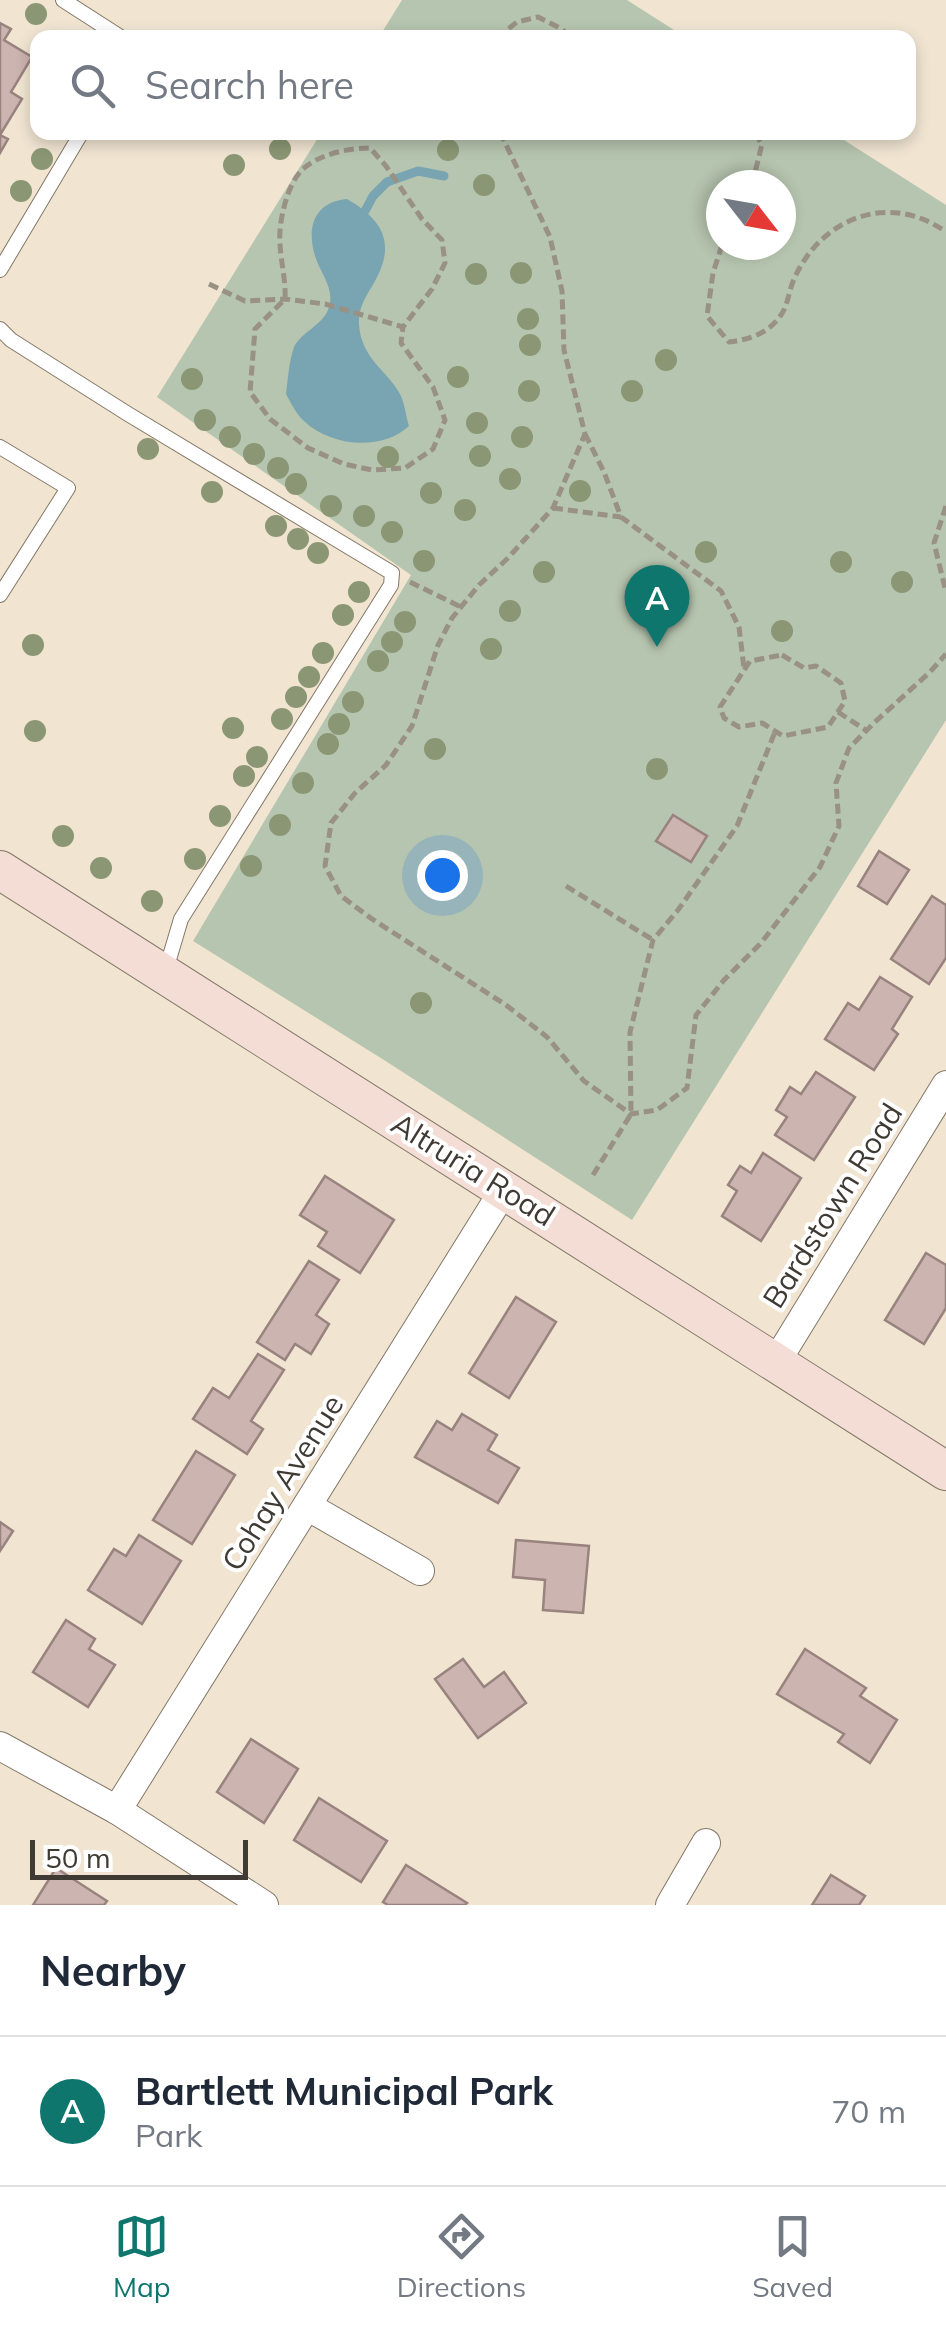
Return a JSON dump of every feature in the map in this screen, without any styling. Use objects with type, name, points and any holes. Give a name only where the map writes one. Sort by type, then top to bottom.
[{"type":"street","name":"Altruria Road","points":[[0,870],[946,1471]]},
{"type":"street","name":"Bardstown Road","points":[[776,1362],[946,1084]]},
{"type":"street","name":"Cohay Avenue","points":[[117,1810],[504,1190]]},
{"type":"street","points":[[307,1506],[420,1571]]},
{"type":"street","points":[[0,1746],[117,1810],[264,1905]]},
{"type":"street","points":[[670,1905],[706,1843]]},
{"type":"lane","points":[[63,0],[110,30]]},
{"type":"lane","points":[[0,270],[77,140]]},
{"type":"lane","points":[[0,329],[11,340],[128,414],[392,573],[391,585],[181,920],[164,974]]},
{"type":"lane","points":[[0,447],[68,488],[0,595]]},
{"type":"path","points":[[507,30],[517,22],[538,17],[563,30]]},
{"type":"path","points":[[504,140],[550,237],[562,292],[564,350],[574,395],[621,517]]},
{"type":"path","points":[[756,170],[762,144],[759,140]]},
{"type":"path","points":[[348,148],[370,148],[442,240],[445,263],[432,289],[403,327],[401,343],[433,387],[445,420],[433,449],[405,468],[372,470],[344,464],[308,448],[270,419],[250,392],[255,328],[285,300],[279,240],[288,196],[301,170],[348,148]]},
{"type":"path","points":[[717,260],[707,316],[729,342],[756,338],[782,314],[793,279],[811,250],[838,225],[867,215],[896,212],[930,220],[946,232]]},
{"type":"path","points":[[209,284],[245,300],[325,304],[403,327]]},
{"type":"path","points":[[586,434],[552,508],[452,618],[438,645],[412,726],[386,764],[354,793],[331,823],[325,866],[342,896],[506,1005],[547,1037],[584,1080],[631,1114],[656,1110],[687,1088],[696,1015],[724,980],[762,943],[820,866],[839,826],[836,782],[849,748],[946,654]]},
{"type":"path","points":[[946,506],[934,543],[946,592]]},
{"type":"path","points":[[552,508],[621,517],[721,591],[739,627],[744,671]]},
{"type":"path","points":[[392,573],[461,607]]},
{"type":"path","points":[[782,655],[804,668],[816,666],[841,683],[845,701],[838,712],[828,727],[782,736],[762,723],[738,727],[724,718],[720,707],[750,661],[782,655]]},
{"type":"path","points":[[838,712],[867,730]]},
{"type":"path","points":[[592,1174],[631,1114],[630,1032],[653,940],[737,826],[775,732]]},
{"type":"path","points":[[566,886],[653,940]]},
{"type":"green space","points":[[402,0],[627,0],[674,30],[383,30]]},
{"type":"green space","points":[[317,140],[844,140],[946,205],[946,720],[632,1220],[193,941],[411,575],[157,397]]},
{"type":"water","points":[[347,199],[370,215],[385,244],[385,255],[362,307],[359,324],[370,356],[401,396],[409,426],[384,440],[356,443],[315,429],[299,415],[286,394],[294,347],[323,319],[330,300],[329,287],[312,245],[313,226],[320,210]]},
{"type":"building","points":[[0,23],[11,29],[4,40],[30,56],[30,60],[11,92],[22,99],[0,135]]},
{"type":"building","points":[[0,135],[8,139],[0,153]]},
{"type":"building","points":[[673,815],[707,836],[691,862],[656,841]]},
{"type":"building","points":[[879,851],[909,870],[887,904],[858,886]]},
{"type":"building","points":[[932,896],[946,905],[946,958],[929,984],[891,959]]},
{"type":"building","points":[[880,977],[912,997],[892,1029],[898,1034],[874,1070],[825,1039],[848,1003],[859,1010]]},
{"type":"building","points":[[816,1072],[855,1097],[814,1160],[775,1135],[787,1117],[776,1110],[790,1087],[801,1094]]},
{"type":"building","points":[[763,1153],[801,1178],[761,1241],[722,1216],[737,1191],[728,1185],[740,1166],[751,1173]]},
{"type":"building","points":[[325,1176],[394,1220],[360,1273],[318,1246],[327,1232],[300,1215]]},
{"type":"building","points":[[926,1253],[946,1265],[946,1308],[924,1344],[885,1320]]},
{"type":"building","points":[[309,1261],[339,1280],[316,1315],[329,1324],[311,1354],[295,1344],[285,1360],[257,1342]]},
{"type":"building","points":[[516,1297],[556,1322],[509,1398],[469,1373]]},
{"type":"building","points":[[258,1354],[284,1370],[251,1421],[263,1429],[247,1454],[193,1419],[213,1388],[229,1398]]},
{"type":"building","points":[[462,1414],[497,1435],[488,1450],[519,1468],[498,1503],[415,1457],[437,1421],[452,1430]]},
{"type":"building","points":[[196,1451],[235,1475],[192,1544],[153,1520]]},
{"type":"building","points":[[0,1522],[13,1531],[0,1551]]},
{"type":"building","points":[[139,1535],[181,1561],[142,1624],[88,1590],[114,1549],[126,1556]]},
{"type":"building","points":[[516,1540],[589,1546],[583,1613],[543,1610],[545,1580],[513,1577]]},
{"type":"building","points":[[66,1620],[95,1639],[89,1649],[115,1665],[88,1707],[33,1672]]},
{"type":"building","points":[[805,1649],[866,1688],[860,1696],[897,1720],[870,1763],[838,1742],[844,1734],[777,1694]]},
{"type":"building","points":[[463,1659],[484,1687],[504,1672],[526,1703],[478,1738],[435,1679]]},
{"type":"building","points":[[251,1739],[298,1769],[264,1823],[217,1792]]},
{"type":"building","points":[[319,1798],[387,1841],[361,1882],[294,1840]]},
{"type":"building","points":[[406,1865],[467,1903],[383,1902]]},
{"type":"building","points":[[56,1868],[107,1901],[104,1905],[33,1905]]},
{"type":"building","points":[[831,1875],[865,1896],[859,1905],[812,1905]]},
{"type":"waterway","points":[[365,211],[387,182],[418,171],[444,176]]},
{"type":"place","name":"Bartlett Municipal Park","points":[[657,647]]}]
